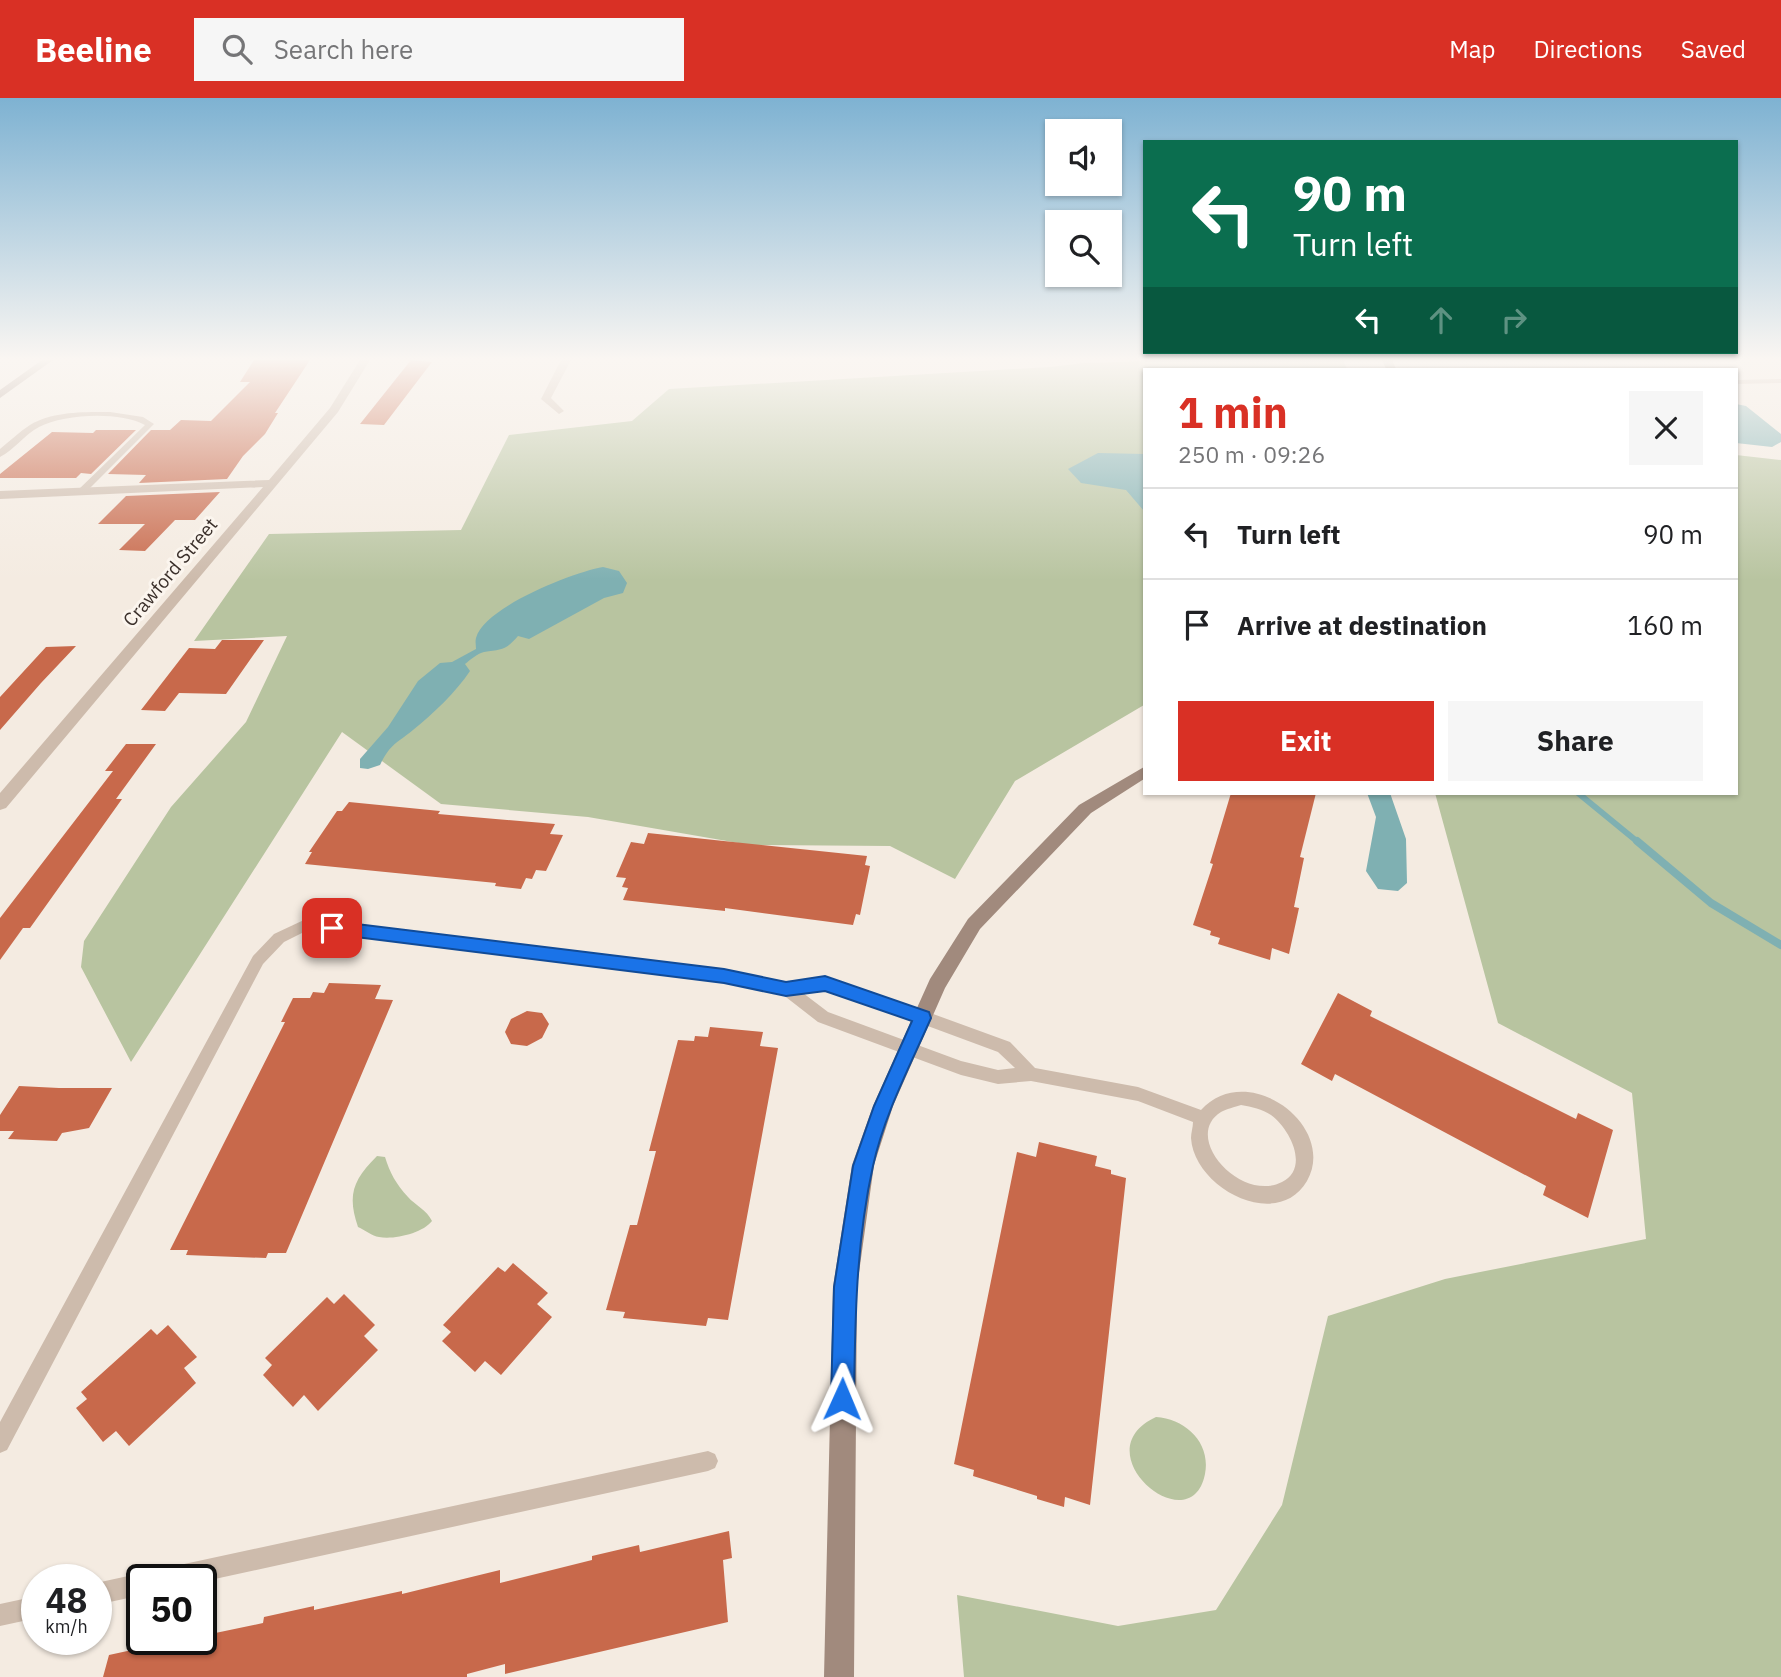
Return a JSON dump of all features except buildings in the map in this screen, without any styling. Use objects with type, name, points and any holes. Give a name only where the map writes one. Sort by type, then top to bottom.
[{"type":"main road","points":[[839,1677],[845,1287],[863,1166],[883,1106],[937,985],[974,924],[1085,808],[1143,773]]},
{"type":"street","name":"Crawford Street","points":[[0,804],[313,434]]},
{"type":"street","points":[[0,495],[270,483]]},
{"type":"lane","points":[[0,454],[25,434]]},
{"type":"lane","points":[[81,492],[140,434]]},
{"type":"lane","points":[[0,1444],[258,960],[271,943],[293,929],[306,925],[458,943],[724,976],[786,989],[825,984],[1004,1047],[1031,1074]]},
{"type":"lane","points":[[786,989],[823,1017],[961,1068],[998,1077],[1031,1074],[1138,1094],[1202,1118]]},
{"type":"lane","points":[[1241,1098],[1260,1101],[1280,1111],[1296,1128],[1304,1147],[1305,1166],[1296,1182],[1280,1192],[1259,1195],[1238,1189],[1218,1176],[1204,1158],[1199,1139],[1202,1118],[1210,1108],[1224,1100],[1241,1098]]},
{"type":"lane","points":[[217,1568],[708,1461]]},
{"type":"lane","points":[[0,1615],[21,1610]]},
{"type":"green space","points":[[1143,434],[1143,706],[1015,781],[955,879],[890,846],[750,845],[588,817],[441,804],[342,732],[131,1062],[81,967],[84,941],[171,807],[246,722],[287,636],[194,641],[269,534],[461,530],[509,435]]},
{"type":"green space","points":[[1738,455],[1781,460],[1781,1677],[964,1677],[957,1595],[1118,1626],[1216,1610],[1282,1505],[1328,1316],[1445,1279],[1646,1239],[1632,1093],[1498,1023],[1436,795],[1738,795]]},
{"type":"green space","points":[[377,1156],[385,1157],[400,1188],[430,1217],[432,1221],[428,1225],[408,1235],[385,1238],[358,1227],[353,1206],[354,1189],[362,1173]]},
{"type":"green space","points":[[1156,1417],[1177,1422],[1186,1428],[1200,1443],[1204,1452],[1205,1474],[1196,1493],[1181,1500],[1163,1496],[1147,1485],[1134,1469],[1130,1451],[1136,1432]]},
{"type":"water","points":[[1738,434],[1781,434],[1781,442],[1772,447],[1738,443]]},
{"type":"water","points":[[1098,453],[1143,454],[1143,510],[1126,490],[1081,483],[1068,469]]},
{"type":"water","points":[[603,567],[619,571],[627,583],[623,593],[604,598],[529,639],[518,636],[503,648],[474,657],[465,664],[470,671],[458,687],[391,748],[380,765],[368,769],[360,768],[360,759],[388,727],[418,681],[440,663],[452,662],[476,649],[476,638],[483,626],[495,615],[512,603],[552,583]]},
{"type":"water","points":[[1368,795],[1391,795],[1406,839],[1407,883],[1398,891],[1378,889],[1366,871],[1376,817]]},
{"type":"waterway","points":[[1580,795],[1639,843]]},
{"type":"waterway","points":[[1637,841],[1711,903],[1781,945]]},
{"type":"route","points":[[332,928],[724,976],[786,989],[825,984],[922,1018],[883,1106],[863,1166],[845,1287],[842,1399]]}]
